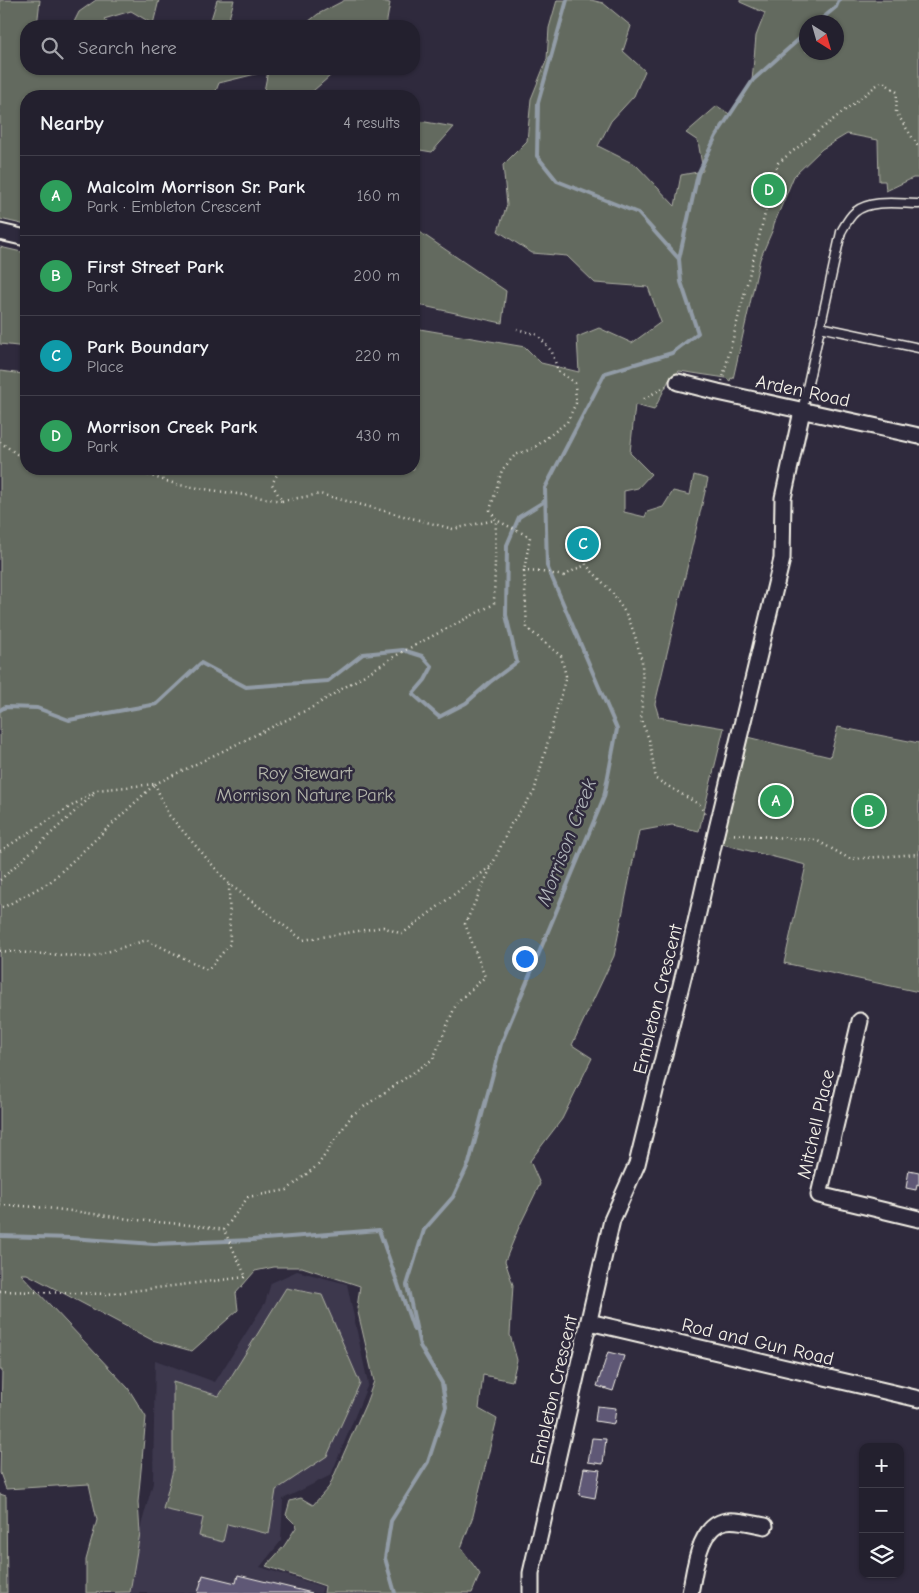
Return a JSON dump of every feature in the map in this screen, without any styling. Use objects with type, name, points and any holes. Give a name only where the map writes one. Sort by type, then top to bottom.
[{"type":"street","points":[[0,232],[20,237]]},
{"type":"street","name":"Arden Road","points":[[678,382],[919,436]]},
{"type":"street","name":"Embleton Crescent","points":[[531,1593],[532,1573],[612,1220],[637,1164],[782,559],[783,498],[802,411]]},
{"type":"street","name":"Mitchell Place","points":[[860,1021],[819,1195],[919,1219]]},
{"type":"street","name":"Rod and Gun Road","points":[[589,1322],[919,1399]]},
{"type":"street","points":[[690,1593],[702,1542],[710,1528],[726,1521],[765,1526]]},
{"type":"lane","points":[[802,411],[841,232],[848,220],[856,212],[870,206],[919,204]]},
{"type":"lane","points":[[820,327],[919,348]]},
{"type":"path","points":[[718,392],[778,163],[882,82],[897,92],[896,112],[919,148]]},
{"type":"path","points":[[0,907],[4,907],[50,882],[155,784],[311,708],[402,652],[494,604],[496,520],[490,510],[502,470],[515,455],[534,448],[567,422],[576,403],[575,383],[558,371],[552,352],[538,335],[516,329]]},
{"type":"path","points":[[644,399],[666,386],[678,382]]},
{"type":"path","points":[[0,442],[17,454],[20,454]]},
{"type":"path","points":[[147,475],[180,486],[282,501],[320,494],[453,529],[496,520],[530,537],[524,571],[527,628],[561,656],[566,676],[534,792],[511,824],[465,924],[485,977],[457,1002],[433,1060],[352,1114],[318,1165],[288,1190],[248,1197],[224,1230]]},
{"type":"path","points":[[277,475],[272,484],[282,501]]},
{"type":"path","points":[[583,544],[586,565],[611,591],[628,617],[635,636],[642,661],[644,691],[641,720],[650,739],[656,779],[700,806],[716,833],[816,840],[850,859],[919,854]]},
{"type":"path","points":[[524,571],[564,576],[586,565]]},
{"type":"path","points":[[0,851],[97,790],[155,784]]},
{"type":"path","points":[[155,784],[168,814],[229,884],[303,940],[383,927],[402,934],[492,866]]},
{"type":"path","points":[[1,878],[97,790]]},
{"type":"path","points":[[0,951],[90,957],[146,940],[208,970],[230,944],[229,884]]},
{"type":"path","points":[[0,1205],[24,1206],[224,1230]]},
{"type":"path","points":[[0,1291],[107,1294],[246,1277],[224,1230]]},
{"type":"shaded area","points":[[297,1271],[347,1284],[368,1384],[331,1475],[283,1499],[281,1541],[260,1567],[323,1587],[321,1593],[122,1593],[153,1483],[155,1360],[215,1382],[265,1303],[271,1283]]},
{"type":"green space","points":[[0,0],[40,0],[38,20],[20,20],[20,75],[252,75],[219,83],[216,90],[20,90],[20,224],[0,219]]},
{"type":"green space","points":[[96,0],[159,0],[154,20],[146,20],[131,11],[105,20],[75,20],[79,12]]},
{"type":"green space","points":[[217,0],[234,0],[229,20],[211,20]]},
{"type":"green space","points":[[345,0],[377,0],[390,3],[387,20],[310,20]]},
{"type":"green space","name":"Roy Stewart Morrison Nature Park","points":[[557,0],[591,0],[603,3],[631,26],[623,51],[645,71],[634,96],[611,121],[598,146],[636,165],[675,206],[681,175],[703,171],[698,141],[686,133],[717,106],[731,115],[752,81],[756,36],[765,13],[740,2],[740,0],[919,0],[919,178],[913,178],[886,191],[885,181],[879,181],[878,140],[847,134],[822,149],[794,176],[760,259],[733,379],[731,378],[730,381],[726,378],[679,371],[669,380],[654,410],[635,405],[630,453],[651,474],[638,488],[624,491],[624,512],[645,517],[647,512],[663,507],[673,491],[690,495],[694,475],[708,479],[655,704],[659,717],[724,728],[699,831],[672,825],[639,831],[614,956],[572,1045],[592,1058],[562,1119],[530,1161],[540,1184],[505,1261],[513,1285],[510,1335],[517,1360],[512,1381],[483,1375],[479,1409],[497,1419],[473,1516],[461,1548],[480,1574],[472,1593],[324,1593],[325,1586],[266,1566],[284,1546],[297,1526],[286,1515],[290,1501],[301,1498],[313,1505],[329,1487],[374,1381],[357,1308],[360,1286],[302,1267],[274,1267],[255,1271],[236,1293],[238,1310],[192,1351],[152,1340],[27,1274],[21,1274],[128,1388],[146,1417],[138,1502],[140,1533],[130,1592],[86,1593],[86,1560],[97,1520],[89,1484],[6,1489],[0,1473],[2,1370],[0,1370],[0,371],[20,374],[20,475],[420,475],[420,329],[525,347],[541,363],[579,372],[577,337],[599,328],[632,343],[661,322],[648,287],[595,283],[567,256],[532,253],[498,231],[507,205],[503,165],[527,141],[531,99],[547,59],[549,28]]},
{"type":"green space","points":[[267,75],[331,75],[314,90],[264,90]]},
{"type":"green space","points":[[420,121],[454,127],[432,152],[420,150]]},
{"type":"green space","points":[[420,232],[506,291],[502,323],[420,305]]},
{"type":"green space","points":[[0,247],[20,252],[20,346],[0,344]]},
{"type":"green space","points":[[838,727],[919,743],[919,992],[784,963],[806,865],[722,844],[747,737],[830,757]]},
{"type":"green space","points":[[286,1288],[322,1295],[360,1383],[327,1456],[276,1490],[269,1534],[227,1524],[223,1542],[199,1536],[203,1518],[163,1509],[173,1470],[173,1382],[219,1396]]},
{"type":"green space","points":[[0,1494],[6,1496],[7,1593],[0,1593]]},
{"type":"building","points":[[909,1170],[919,1172],[919,1185],[917,1184],[916,1190],[906,1188]]},
{"type":"building","points":[[608,1352],[624,1356],[613,1391],[597,1386]]},
{"type":"building","points":[[597,1406],[616,1408],[614,1424],[595,1421]]},
{"type":"building","points":[[592,1438],[606,1439],[603,1464],[588,1462]]},
{"type":"building","points":[[584,1468],[600,1470],[595,1498],[579,1495]]},
{"type":"building","points":[[203,1575],[236,1583],[238,1575],[312,1593],[198,1593]]},
{"type":"waterway","points":[[567,0],[538,103],[537,156],[557,181],[638,213],[679,259]]},
{"type":"waterway","name":"Morrison Creek","points":[[826,15],[836,7],[839,0]]},
{"type":"waterway","name":"Morrison Creek","points":[[395,1593],[385,1558],[391,1521],[428,1462],[446,1407],[442,1383],[420,1346],[407,1285],[424,1230],[453,1197],[469,1163],[501,1044],[604,797],[617,729],[547,566],[545,488],[605,373],[672,353],[698,333],[681,282],[679,259],[698,174],[716,136],[753,80],[799,39]]},
{"type":"waterway","points":[[0,710],[5,707],[37,708],[69,720],[157,704],[201,663],[246,687],[328,681],[363,654],[403,650],[422,656],[432,667],[425,680],[413,694],[439,717],[466,703],[517,662],[506,615],[507,545],[519,517],[545,501]]},
{"type":"waterway","points":[[0,1236],[71,1238],[154,1244],[252,1240],[379,1230],[414,1330]]},
{"type":"place","name":"Morrison Creek Park","points":[[769,190]]},
{"type":"place","name":"Park Boundary","points":[[583,544]]},
{"type":"place","name":"Malcolm Morrison Sr. Park","points":[[776,801]]},
{"type":"place","name":"First Street Park","points":[[869,811]]}]
